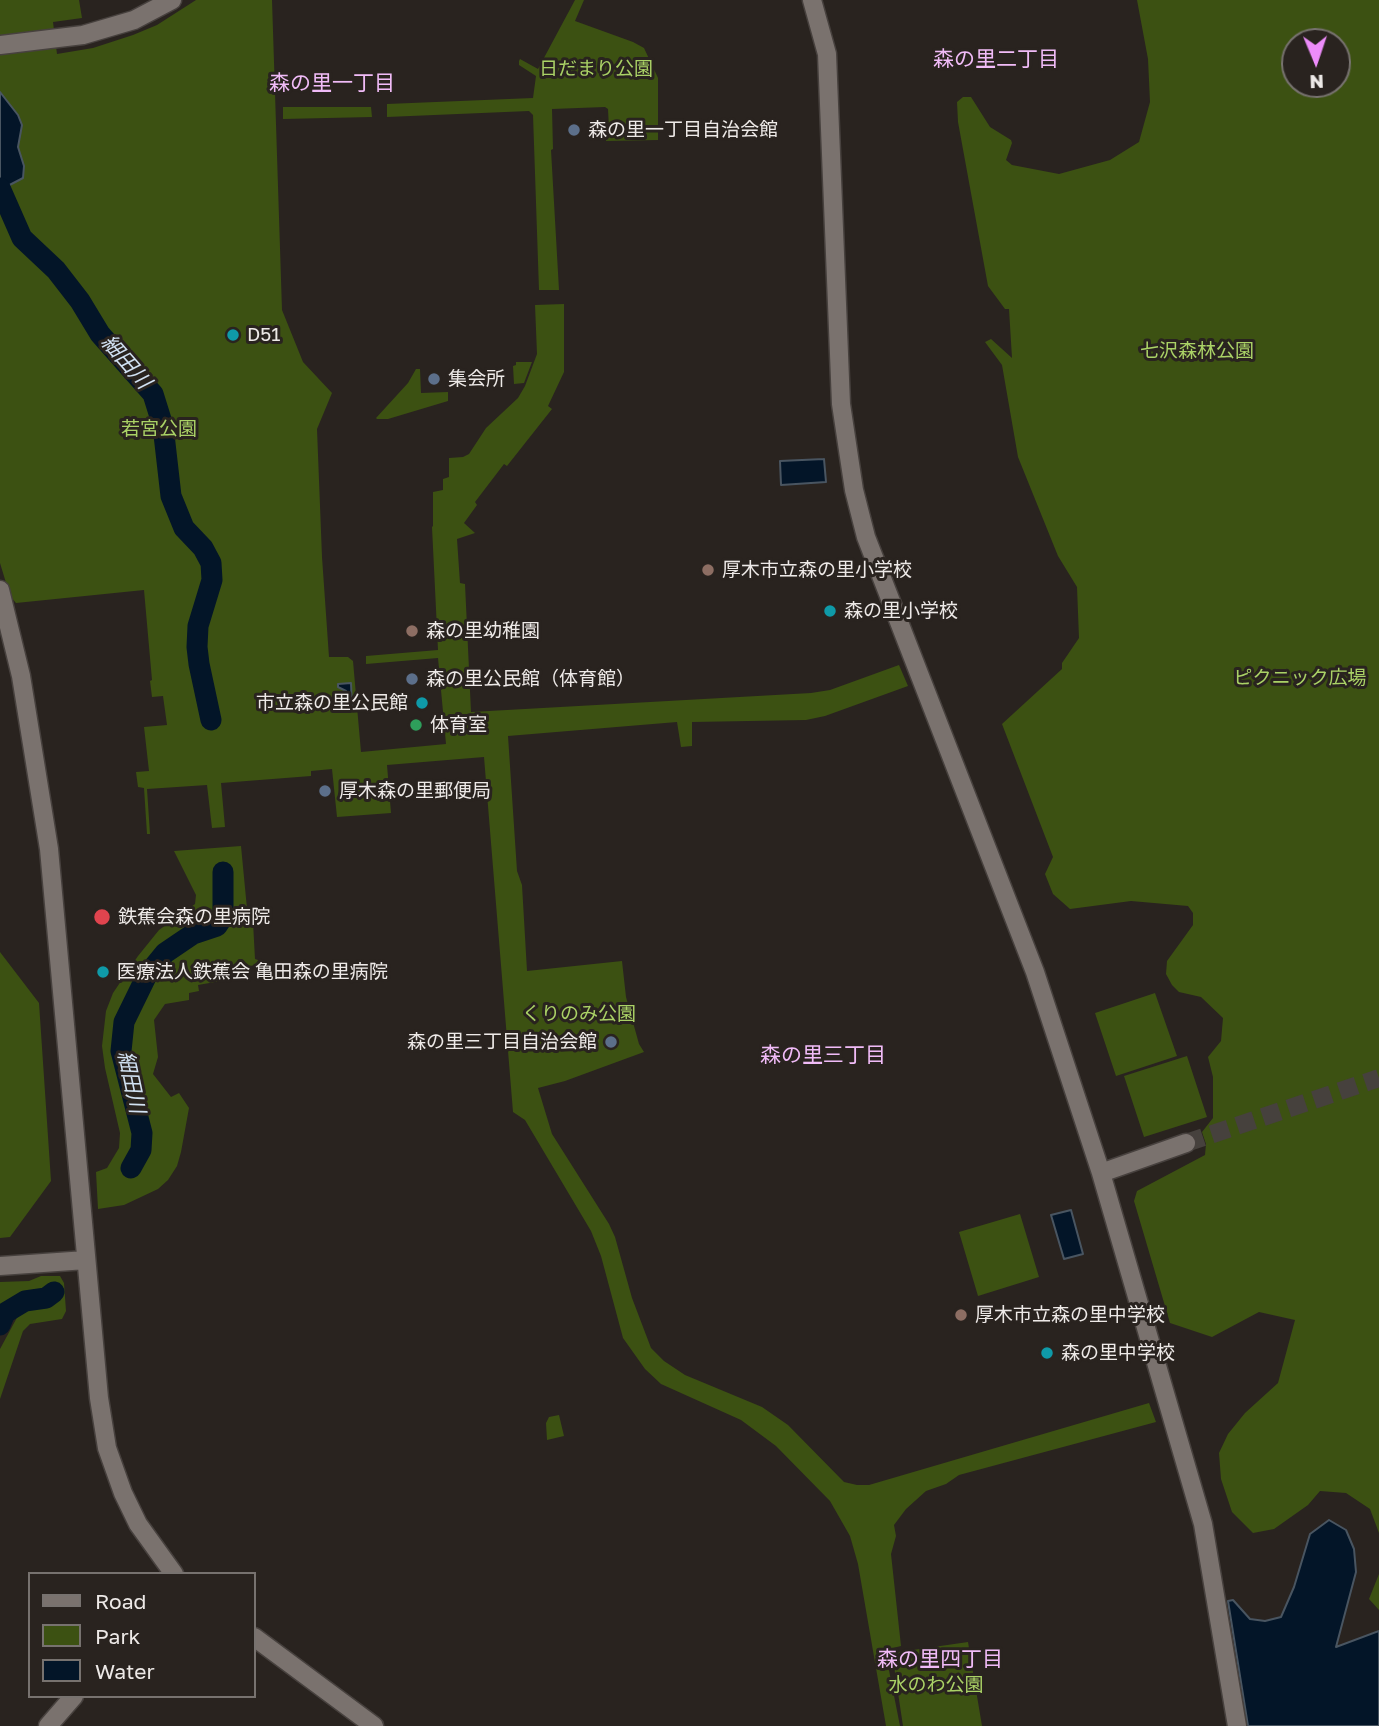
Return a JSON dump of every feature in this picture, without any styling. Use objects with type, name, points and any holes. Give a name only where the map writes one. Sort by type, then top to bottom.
[{"type":"street","points":[[0,45],[83,35],[134,20],[172,0]]},
{"type":"street","points":[[812,0],[827,54],[841,404],[854,490],[866,537],[1035,972],[1101,1173],[1203,1524],[1237,1726]]},
{"type":"street","points":[[0,590],[21,676],[49,849],[99,1398],[107,1448],[123,1493],[138,1524],[173,1572]]},
{"type":"street","points":[[1101,1173],[1186,1143]]},
{"type":"street","points":[[0,1266],[86,1260]]},
{"type":"street","points":[[256,1638],[374,1726]]},
{"type":"street","points":[[48,1726],[72,1698]]},
{"type":"green space","name":"若宮公園","points":[[0,0],[79,0],[82,18],[53,22],[57,54],[93,48],[133,35],[157,25],[196,0],[272,0],[282,310],[303,362],[332,393],[317,429],[329,657],[348,657],[353,661],[361,752],[446,744],[438,658],[366,664],[366,656],[438,650],[432,527],[433,492],[443,490],[443,479],[449,477],[449,458],[469,454],[486,428],[518,398],[525,386],[537,354],[535,305],[564,304],[564,372],[548,406],[552,409],[475,502],[477,505],[464,523],[475,533],[457,539],[460,583],[465,584],[471,712],[811,693],[830,690],[899,665],[908,686],[825,716],[806,720],[692,722],[692,746],[681,747],[677,722],[508,736],[527,971],[622,961],[626,997],[639,1044],[644,1052],[538,1088],[552,1134],[615,1237],[632,1298],[651,1348],[685,1375],[762,1407],[788,1425],[844,1482],[857,1485],[869,1485],[1149,1403],[1156,1422],[959,1475],[946,1484],[926,1491],[906,1509],[894,1525],[896,1536],[891,1554],[901,1646],[885,1650],[900,1726],[886,1726],[858,1564],[850,1536],[830,1501],[776,1446],[741,1420],[661,1384],[645,1369],[623,1338],[601,1256],[591,1231],[525,1120],[513,1112],[484,757],[387,765],[391,813],[337,817],[332,769],[311,771],[311,776],[221,783],[225,827],[212,828],[207,785],[147,789],[150,834],[147,834],[144,788],[138,787],[136,772],[149,771],[144,727],[167,725],[163,696],[152,697],[144,590],[16,603],[10,596],[0,563]]},
{"type":"green space","name":"日だまり公園","points":[[575,0],[584,0],[575,21],[644,48],[658,78],[658,140],[606,141],[605,130],[609,129],[608,109],[605,107],[552,109],[551,150],[559,290],[539,290],[533,115],[529,111],[387,117],[387,104],[533,98],[536,76],[519,65],[519,61],[520,59],[538,69]]},
{"type":"green space","name":"七沢森林公園","points":[[1137,0],[1379,0],[1379,1533],[1370,1509],[1346,1493],[1320,1491],[1308,1505],[1274,1529],[1253,1533],[1232,1512],[1221,1479],[1219,1453],[1228,1434],[1245,1413],[1278,1383],[1295,1320],[1259,1312],[1212,1337],[1170,1323],[1134,1201],[1137,1191],[1205,1155],[1206,1144],[1202,1132],[1213,1118],[1213,1077],[1208,1057],[1221,1041],[1223,1018],[1201,997],[1179,992],[1166,974],[1167,961],[1193,925],[1193,913],[1188,906],[1131,901],[1070,909],[1053,894],[1045,874],[1053,857],[1002,724],[1062,669],[1062,663],[1079,638],[1077,587],[1058,556],[1018,457],[1002,365],[985,342],[991,339],[1012,358],[1009,309],[1005,309],[988,286],[958,122],[957,102],[963,97],[971,97],[990,127],[1011,140],[1006,160],[1012,165],[1059,174],[1110,160],[1139,142],[1150,102],[1148,59]]},
{"type":"green space","points":[[283,107],[371,107],[372,117],[283,119]]},
{"type":"green space","points":[[516,362],[532,362],[524,383],[514,384],[513,366]]},
{"type":"green space","points":[[416,369],[420,369],[421,393],[448,392],[448,401],[388,419],[377,419],[408,383]]},
{"type":"green space","points":[[241,846],[248,919],[253,922],[255,959],[267,963],[233,969],[221,981],[198,985],[199,991],[189,993],[189,1000],[165,1004],[154,1020],[158,1057],[153,1074],[171,1097],[179,1093],[189,1108],[177,1166],[158,1189],[124,1205],[98,1209],[96,1172],[107,1168],[119,1148],[120,1133],[102,1046],[106,1011],[113,993],[159,930],[195,904],[196,895],[174,851]]},
{"type":"green space","points":[[0,952],[39,1003],[51,1181],[10,1237],[0,1238]]},
{"type":"green space","points":[[1155,993],[1177,1056],[1116,1076],[1095,1013]]},
{"type":"green space","points":[[1187,1056],[1207,1117],[1144,1137],[1124,1076]]},
{"type":"green space","points":[[1020,1214],[1039,1277],[978,1296],[959,1232]]},
{"type":"green space","points":[[41,1276],[60,1276],[64,1283],[66,1311],[62,1319],[30,1324],[23,1331],[0,1399],[0,1349],[20,1312],[45,1295],[34,1289],[0,1309],[0,1282],[29,1281]]},
{"type":"green space","points":[[559,1415],[564,1436],[547,1440],[546,1423],[549,1417]]},
{"type":"green space","points":[[1379,1574],[1379,1610],[1369,1599]]},
{"type":"green space","name":"水のわ公園","points":[[968,1642],[982,1726],[903,1726],[892,1653]]},
{"type":"water","points":[[0,92],[18,115],[22,125],[18,147],[24,166],[23,178],[0,190]]},
{"type":"water","points":[[824,459],[826,482],[781,485],[780,461]]},
{"type":"water","points":[[351,683],[352,708],[340,709],[346,701],[342,694],[346,694],[346,691],[338,687],[338,684]]},
{"type":"water","points":[[1071,1210],[1083,1254],[1064,1259],[1051,1215]]},
{"type":"water","points":[[1329,1520],[1346,1530],[1354,1549],[1356,1572],[1336,1647],[1379,1631],[1379,1726],[1248,1726],[1228,1601],[1233,1600],[1250,1619],[1265,1621],[1281,1617],[1294,1587],[1310,1534]]},
{"type":"waterway","name":"細田川","points":[[0,188],[22,238],[56,270],[80,301],[100,334],[153,394],[163,426],[171,496],[184,528],[203,548],[211,563],[212,580],[198,626],[197,647],[211,720]]},
{"type":"waterway","name":"細田川","points":[[131,1168],[141,1150],[142,1133],[121,1051],[124,1022],[147,975],[165,953],[193,934],[217,926],[223,917],[223,872]]},
{"type":"waterway","name":"細田川","points":[[0,1325],[5,1313],[25,1301],[46,1298],[54,1292]]},
{"type":"tunnel","points":[[1186,1143],[1379,1078]]},
{"type":"place","name":"森の里一丁目自治会館","points":[[574,130]]},
{"type":"place","name":"D51","points":[[233,335]]},
{"type":"place","name":"集会所","points":[[434,379]]},
{"type":"place","name":"厚木市立森の里小学校","points":[[708,570]]},
{"type":"place","name":"森の里小学校","points":[[830,611]]},
{"type":"place","name":"森の里幼稚園","points":[[412,631]]},
{"type":"place","name":"森の里公民館（体育館）","points":[[412,679]]},
{"type":"place","name":"市立森の里公民館","points":[[422,703]]},
{"type":"place","name":"体育室","points":[[416,725]]},
{"type":"place","name":"厚木森の里郵便局","points":[[325,791]]},
{"type":"place","name":"鉄蕉会森の里病院","points":[[102,917]]},
{"type":"place","name":"医療法人鉄蕉会 亀田森の里病院","points":[[103,972]]},
{"type":"place","name":"森の里三丁目自治会館","points":[[611,1042]]},
{"type":"place","name":"厚木市立森の里中学校","points":[[961,1315]]},
{"type":"place","name":"森の里中学校","points":[[1047,1353]]},
{"type":"district","name":"森の里二丁目","points":[[996,59]]},
{"type":"district","name":"森の里一丁目","points":[[332,83]]},
{"type":"district","name":"森の里三丁目","points":[[823,1055]]},
{"type":"district","name":"森の里四丁目","points":[[940,1659]]},
{"type":"park label","name":"ピクニック広場","points":[[1300,678]]},
{"type":"park label","name":"くりのみ公園","points":[[579,1014]]}]
